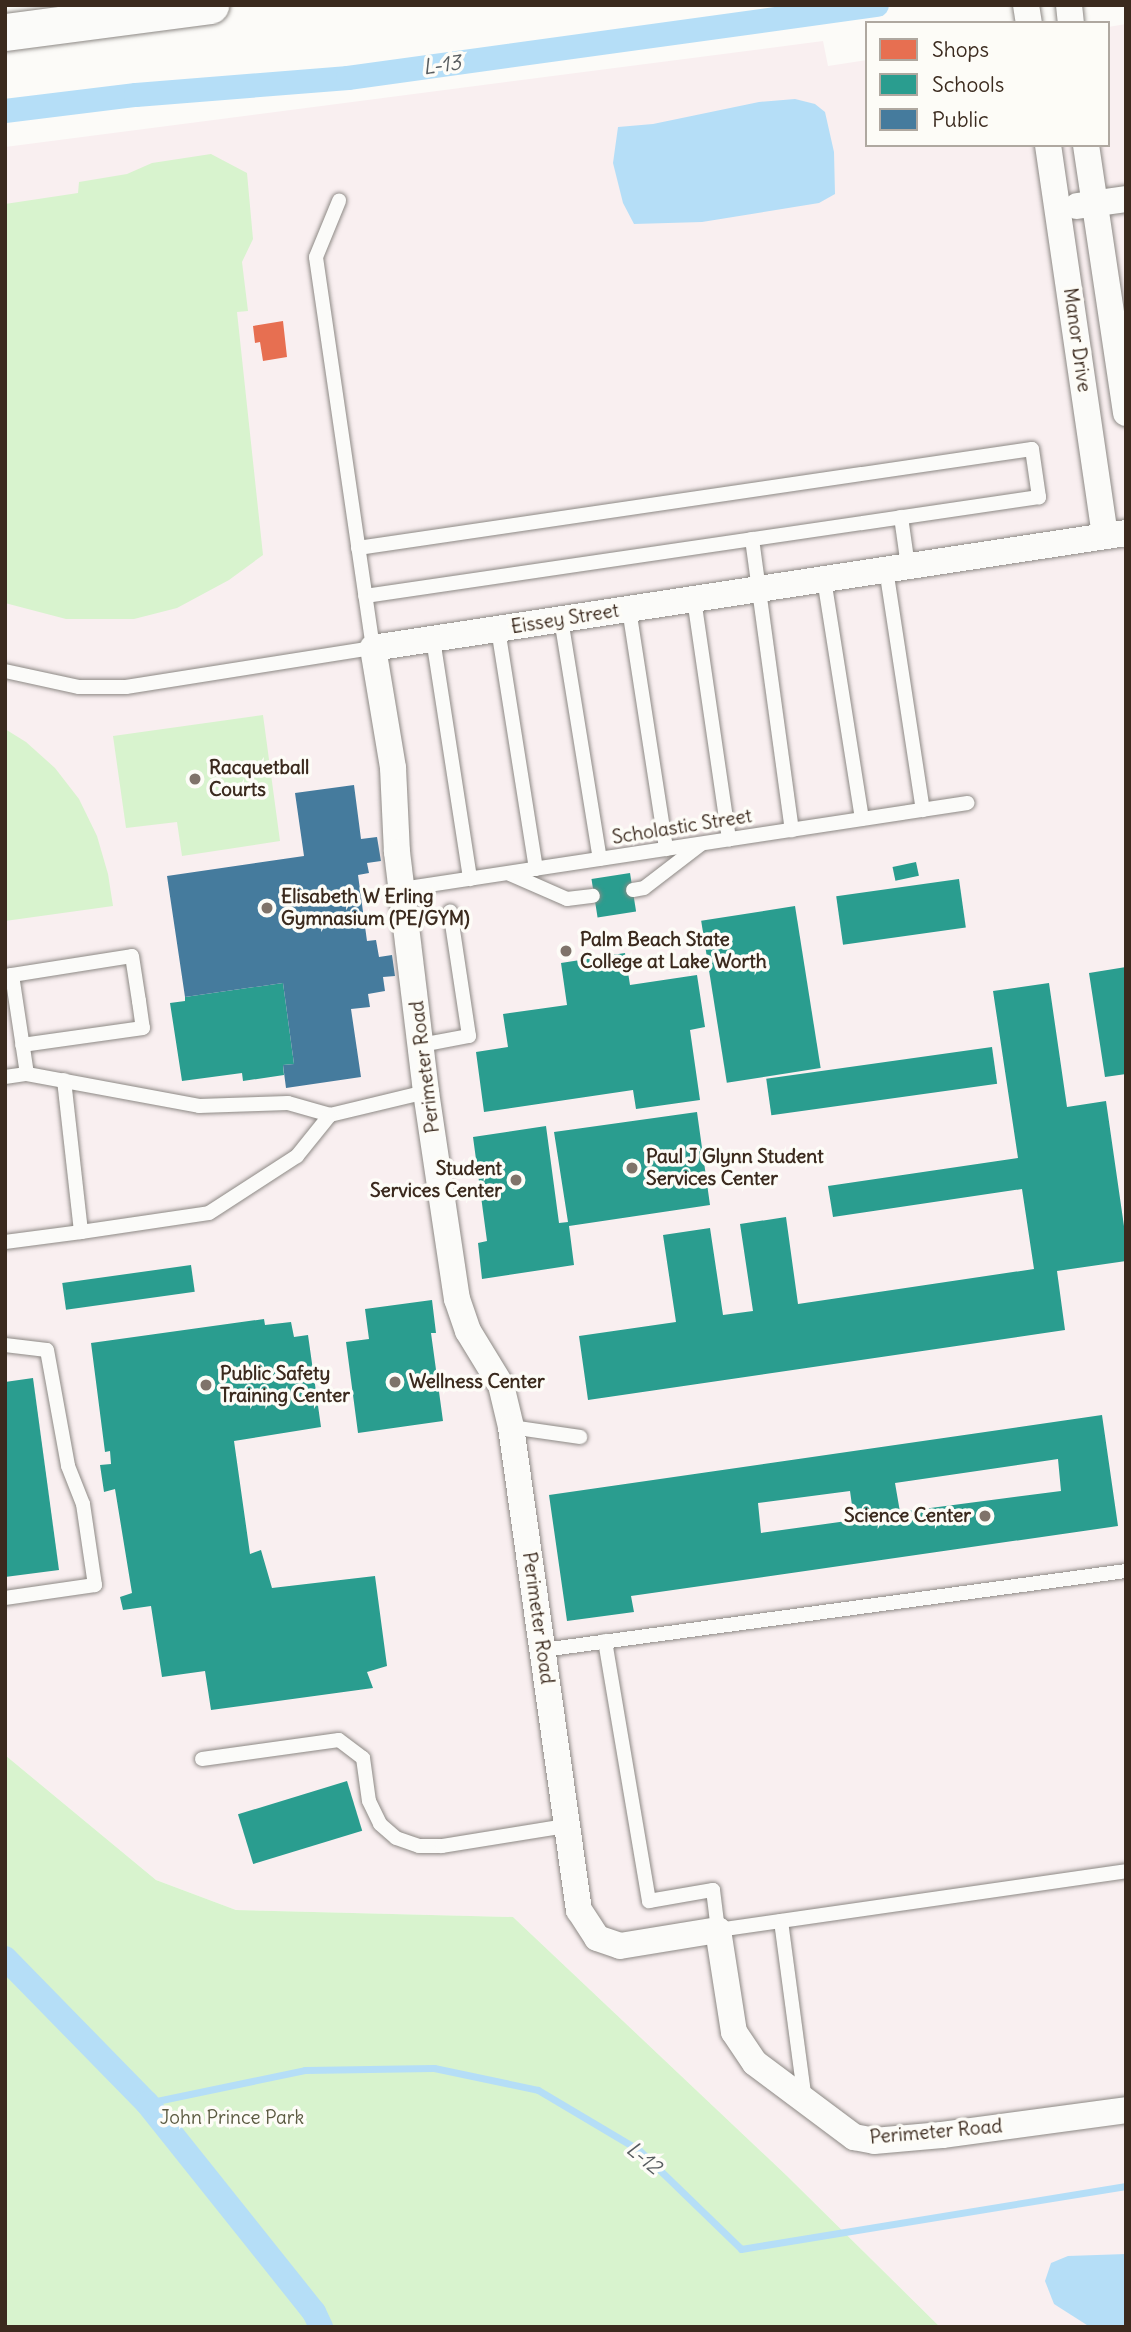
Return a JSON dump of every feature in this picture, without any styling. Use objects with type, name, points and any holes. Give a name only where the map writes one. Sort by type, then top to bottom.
[{"type":"street","points":[[5,32],[210,5]]},
{"type":"street","name":"Manor Drive","points":[[1048,147],[1115,534]]},
{"type":"street","name":"Manor Drive","points":[[1086,147],[1126,413]]},
{"type":"street","points":[[1058,209],[1126,199]]},
{"type":"street","name":"Eissey Street","points":[[373,648],[1115,534]]},
{"type":"street","name":"Perimeter Road","points":[[373,648],[393,768],[397,852],[426,1092],[457,1299],[468,1331],[501,1385],[511,1427],[579,1910],[597,1938],[620,1946],[718,1930],[734,2032],[755,2063],[854,2137],[874,2141],[942,2135],[1126,2110]]},
{"type":"lane","points":[[339,201],[316,257],[373,648]]},
{"type":"lane","points":[[358,548],[1032,449],[1039,497],[365,596]]},
{"type":"lane","points":[[901,517],[897,568],[923,810]]},
{"type":"lane","points":[[752,540],[792,830]]},
{"type":"lane","points":[[824,579],[862,819]]},
{"type":"lane","points":[[694,599],[729,839]]},
{"type":"lane","points":[[629,609],[666,849]]},
{"type":"lane","points":[[561,619],[600,859]]},
{"type":"lane","points":[[498,629],[536,869]]},
{"type":"lane","points":[[433,639],[471,879]]},
{"type":"lane","name":"Eissey Street","points":[[5,671],[79,687],[126,687],[373,648]]},
{"type":"lane","name":"Scholastic Street","points":[[402,889],[967,803]]},
{"type":"lane","points":[[633,890],[644,888],[702,844]]},
{"type":"lane","points":[[509,873],[567,899],[593,896]]},
{"type":"lane","points":[[421,1045],[469,1036],[450,911]]},
{"type":"lane","points":[[22,1045],[143,1028],[132,956],[9,976],[27,1074]]},
{"type":"lane","points":[[5,1077],[27,1074],[199,1106],[288,1103],[330,1115],[426,1092]]},
{"type":"lane","points":[[64,1080],[81,1231]]},
{"type":"lane","points":[[5,1241],[209,1213],[298,1156],[330,1115]]},
{"type":"lane","points":[[5,1345],[47,1350],[68,1466],[83,1504],[95,1585],[5,1598]]},
{"type":"lane","points":[[511,1427],[580,1437]]},
{"type":"lane","points":[[543,1650],[1126,1571]]},
{"type":"lane","points":[[605,1642],[649,1901],[713,1890],[718,1930],[1126,1871]]},
{"type":"lane","points":[[202,1759],[339,1740],[363,1758],[369,1801],[380,1824],[396,1838],[419,1846],[442,1846],[566,1826]]},
{"type":"lane","points":[[781,1921],[805,2101]]},
{"type":"shaded area","name":"Palm Beach State College at Lake Worth","points":[[1126,24],[1126,2327],[940,2327],[786,2175],[513,1917],[236,1910],[156,1880],[5,1755],[5,147],[823,41],[828,66],[865,60],[865,147],[1110,147],[1110,27]]},
{"type":"green space","points":[[211,154],[247,173],[253,239],[242,262],[248,311],[237,312],[263,555],[229,580],[177,608],[134,619],[66,619],[5,603],[5,204],[78,193],[79,182],[127,174],[152,163]]},
{"type":"green space","name":"Racquetball Courts","points":[[263,715],[280,841],[182,856],[177,822],[126,828],[113,736]]},
{"type":"green space","points":[[5,729],[26,742],[55,768],[79,799],[97,836],[108,874],[113,906],[5,921]]},
{"type":"green space","name":"John Prince Park","points":[[5,1755],[156,1880],[236,1910],[513,1917],[786,2175],[940,2327],[5,2327]]},
{"type":"water","points":[[795,99],[815,104],[825,112],[834,152],[835,194],[819,203],[702,222],[634,224],[623,203],[613,163],[618,127],[653,124],[759,102]]},
{"type":"water","points":[[1126,2254],[1126,2327],[1090,2327],[1054,2304],[1045,2281],[1051,2263],[1068,2256]]},
{"type":"building: Shops","points":[[283,321],[287,357],[263,361],[260,342],[255,343],[253,326]]},
{"type":"building: Schools","points":[[916,862],[919,876],[895,881],[893,867]]},
{"type":"building: Schools","points":[[630,873],[636,912],[598,918],[591,879]]},
{"type":"building: Schools","points":[[959,879],[966,928],[843,945],[836,896]]},
{"type":"building: Schools","points":[[795,906],[821,1068],[727,1083],[701,921]]},
{"type":"building: Schools","points":[[625,953],[630,985],[697,975],[705,1027],[690,1030],[700,1100],[636,1109],[633,1090],[484,1112],[476,1052],[508,1047],[503,1014],[567,1005],[561,963]]},
{"type":"building: Schools","points":[[1126,967],[1126,1074],[1105,1077],[1089,973]]},
{"type":"building: Schools","points":[[283,983],[294,1064],[283,1065],[284,1075],[243,1081],[242,1073],[182,1081],[170,1003],[185,1001],[185,997]]},
{"type":"building: Schools","points":[[1049,983],[1067,1107],[1106,1101],[1126,1240],[1126,1261],[1057,1271],[1065,1330],[588,1400],[579,1336],[676,1322],[663,1235],[710,1228],[723,1315],[753,1311],[740,1224],[786,1217],[798,1304],[1034,1269],[1022,1189],[833,1217],[828,1186],[1018,1158],[993,991]]},
{"type":"building: Schools","points":[[992,1047],[997,1084],[771,1115],[766,1079]]},
{"type":"building: Schools","points":[[697,1112],[710,1205],[569,1226],[574,1265],[482,1279],[478,1243],[487,1241],[473,1137],[546,1126],[559,1223],[568,1222],[554,1132]]},
{"type":"building: Schools","points":[[191,1265],[195,1292],[66,1310],[62,1283]]},
{"type":"building: Schools","name":"Wellness Center","points":[[432,1300],[436,1333],[431,1333],[443,1421],[358,1433],[346,1342],[369,1339],[365,1309]]},
{"type":"building: Schools","points":[[264,1319],[265,1325],[291,1322],[294,1337],[308,1335],[321,1427],[234,1441],[250,1554],[261,1550],[272,1588],[375,1576],[387,1666],[367,1672],[373,1688],[211,1710],[205,1671],[162,1677],[151,1606],[123,1610],[120,1597],[132,1593],[115,1489],[104,1492],[100,1465],[111,1464],[110,1451],[105,1452],[91,1343]]},
{"type":"building: Schools","points":[[33,1378],[59,1570],[5,1577],[5,1382]]},
{"type":"building: Schools","name":"Science Center","points":[[1102,1415],[1118,1526],[631,1596],[634,1612],[567,1621],[549,1495]],"holes":[[[1058,1459],[1061,1491],[900,1512],[895,1483]],[[850,1491],[854,1520],[761,1533],[758,1503]]]},
{"type":"building: Schools","points":[[347,1781],[362,1831],[253,1864],[238,1814]]},
{"type":"building: Public","name":"Elisabeth W Erling Gymnasium (PE/GYM)","points":[[354,785],[361,839],[377,837],[381,861],[367,863],[369,873],[358,875],[367,941],[376,940],[379,957],[392,955],[395,976],[383,977],[385,991],[368,994],[370,1007],[351,1009],[361,1077],[286,1088],[283,1065],[294,1064],[283,983],[185,997],[167,876],[304,856],[295,793]]},
{"type":"waterway","name":"L-13","points":[[5,111],[136,95],[348,78],[877,5]]},
{"type":"waterway","points":[[5,1958],[147,2103],[314,2312],[321,2327]]},
{"type":"waterway","name":"L-12","points":[[147,2103],[305,2070],[434,2068],[538,2090],[639,2150],[741,2249],[1126,2186]]},
{"type":"place","name":"Racquetball Courts","points":[[195,779]]},
{"type":"place","name":"Elisabeth W Erling Gymnasium (PE/GYM)","points":[[267,908]]},
{"type":"place","name":"Palm Beach State College at Lake Worth","points":[[566,951]]},
{"type":"place","name":"Paul J Glynn Student Services Center","points":[[632,1168]]},
{"type":"place","name":"Student Services Center","points":[[516,1180]]},
{"type":"place","name":"Wellness Center","points":[[395,1382]]},
{"type":"place","name":"Public Safety Training Center","points":[[206,1385]]},
{"type":"place","name":"Science Center","points":[[985,1516]]}]
